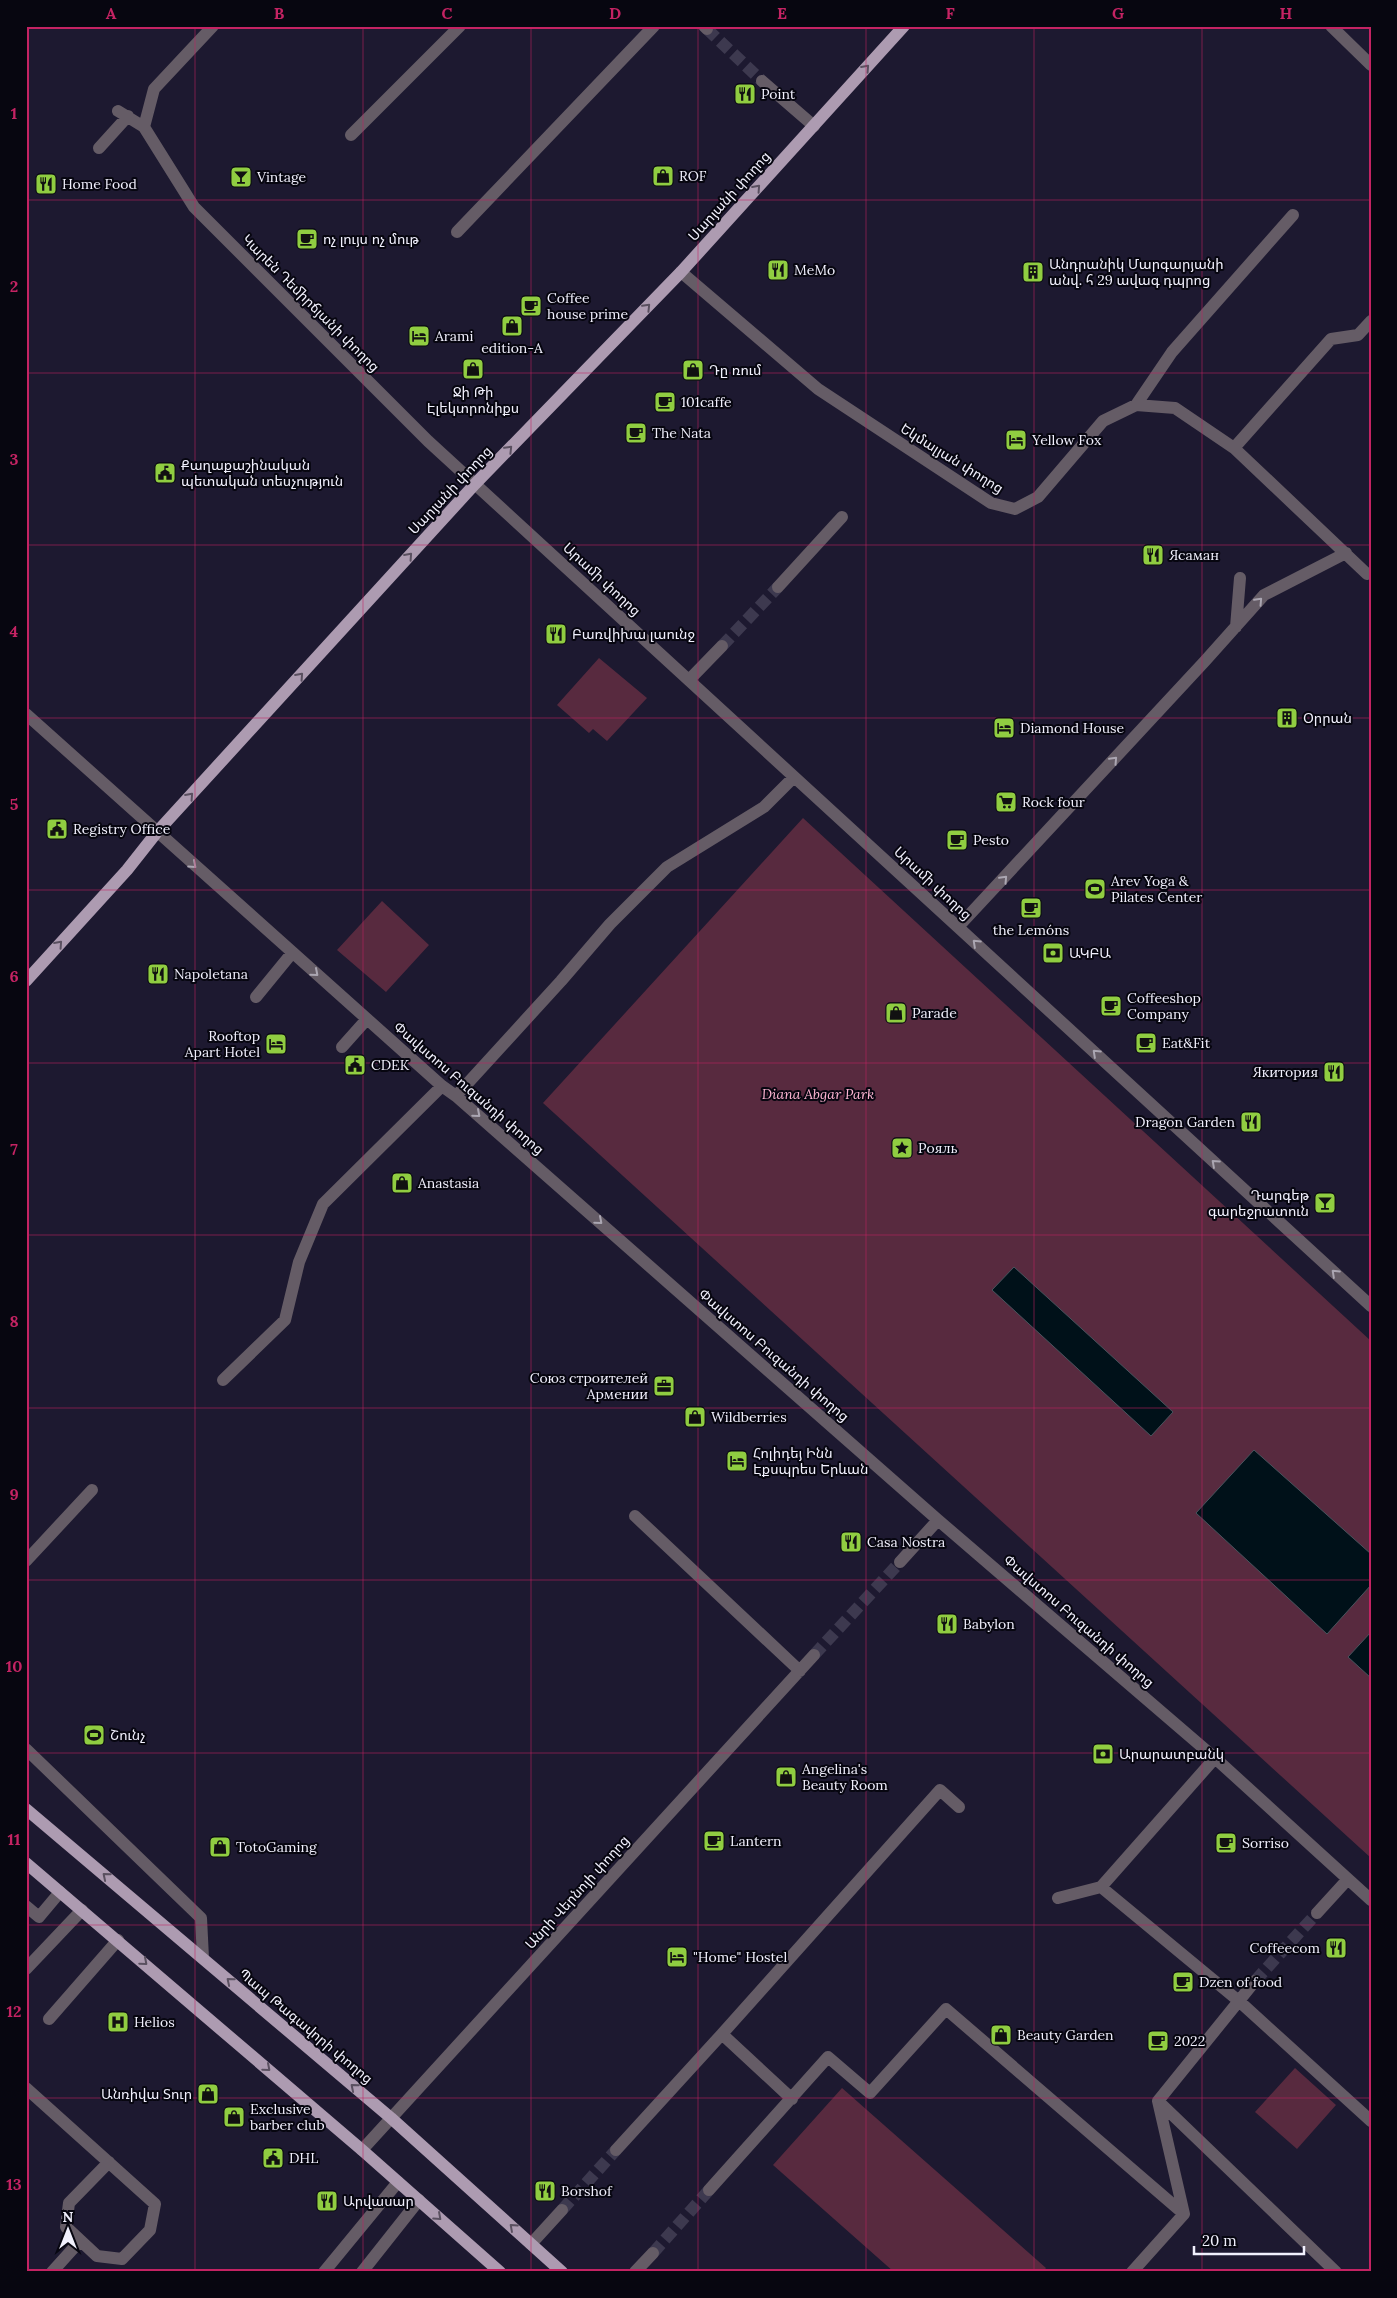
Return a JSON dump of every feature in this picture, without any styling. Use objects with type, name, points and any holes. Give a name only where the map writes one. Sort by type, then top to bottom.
[{"type":"main road","name":"Սարյանի փողոց","points":[[26,980],[127,870],[157,832],[475,484],[681,272],[904,26]]},
{"type":"main road","name":"Պապ Թագավորի փողոց","points":[[26,1809],[391,2118],[562,2272]]},
{"type":"main road","points":[[26,1863],[362,2150],[500,2272]]},
{"type":"street","points":[[99,148],[123,114],[144,127],[154,90],[213,26]]},
{"type":"street","points":[[351,135],[460,26]]},
{"type":"street","points":[[457,232],[654,26]]},
{"type":"street","points":[[1331,26],[1371,65]]},
{"type":"street","points":[[762,81],[814,126]]},
{"type":"street","name":"Կարեն Դեմիրճյանի փողոց","points":[[144,127],[194,207],[428,441],[475,484]]},
{"type":"street","points":[[1136,405],[1172,352],[1293,215]]},
{"type":"street","name":"Եկմալյան փողոց","points":[[681,272],[818,389],[991,503],[1015,510],[1038,497],[1102,421],[1136,405],[1174,408],[1234,448],[1367,574],[1371,573]]},
{"type":"street","points":[[1234,448],[1331,339],[1358,334],[1371,321]]},
{"type":"street","name":"Արամի փողոց","points":[[475,484],[1371,1306]]},
{"type":"street","points":[[778,587],[842,517]]},
{"type":"street","points":[[958,927],[1264,595],[1346,553]]},
{"type":"street","points":[[1236,626],[1240,578]]},
{"type":"street","points":[[689,680],[722,646]]},
{"type":"street","points":[[26,714],[157,832]]},
{"type":"street","points":[[456,1096],[561,981],[610,924],[667,867],[764,807],[794,776]]},
{"type":"street","name":"Փավստոս Բուզանդի փողոց","points":[[157,832],[442,1086],[456,1096],[938,1520],[1215,1758],[1371,1900]]},
{"type":"street","points":[[256,997],[292,953]]},
{"type":"street","points":[[342,1047],[367,1019]]},
{"type":"street","points":[[223,1380],[285,1320],[299,1262],[323,1204],[442,1086]]},
{"type":"street","points":[[26,1561],[92,1490]]},
{"type":"street","points":[[635,1516],[800,1671]]},
{"type":"street","points":[[900,1562],[938,1520]]},
{"type":"street","name":"Անրի Վերնոյի փողոց","points":[[362,2150],[814,1655]]},
{"type":"street","points":[[26,1749],[201,1918],[203,1958]]},
{"type":"street","points":[[1058,1898],[1101,1887],[1215,1758]]},
{"type":"street","points":[[616,2150],[940,1790],[959,1807]]},
{"type":"street","points":[[1317,1913],[1348,1879]]},
{"type":"street","points":[[1101,1887],[1240,2002],[1371,2120]]},
{"type":"street","points":[[26,1906],[39,1917],[60,1892]]},
{"type":"street","points":[[26,1969],[82,1910]]},
{"type":"street","points":[[49,2019],[118,1940]]},
{"type":"street","points":[[1158,2101],[1240,2002],[1255,1980]]},
{"type":"street","points":[[709,2190],[828,2057],[870,2093],[946,2009],[1184,2214]]},
{"type":"street","points":[[722,2034],[792,2099]]},
{"type":"street","points":[[26,2088],[109,2162],[155,2204],[150,2230],[122,2259],[97,2256],[66,2227],[69,2203],[109,2162]]},
{"type":"street","points":[[1158,2101],[1184,2214]]},
{"type":"street","points":[[1158,2101],[1336,2272]]},
{"type":"street","points":[[324,2272],[398,2182]]},
{"type":"street","points":[[362,2272],[419,2200]]},
{"type":"street","points":[[531,2244],[562,2210]]},
{"type":"street","points":[[1132,2272],[1184,2214]]},
{"type":"street","points":[[52,2272],[80,2241]]},
{"type":"street","points":[[635,2272],[653,2253]]},
{"type":"green space","points":[[599,658],[647,698],[607,741],[593,729],[589,733],[557,705]]},
{"type":"green space","name":"Diana Abgar Park","points":[[803,818],[1371,1341],[1371,1858],[543,1103]]},
{"type":"green space","points":[[382,901],[429,945],[386,992],[337,950]]},
{"type":"green space","points":[[1295,2068],[1336,2105],[1297,2149],[1255,2112]]},
{"type":"green space","points":[[842,2088],[1046,2268],[1043,2272],[894,2272],[773,2165]]},
{"type":"shaded area","points":[[1014,1267],[1173,1412],[1151,1436],[992,1290]]},
{"type":"shaded area","points":[[1254,1450],[1371,1554],[1371,1585],[1327,1634],[1196,1513]]},
{"type":"shaded area","points":[[1371,1632],[1371,1678],[1348,1657]]},
{"type":"tunnel","points":[[707,29],[762,81]]},
{"type":"tunnel","points":[[722,646],[778,587]]},
{"type":"tunnel","points":[[814,1655],[900,1562]]},
{"type":"tunnel","points":[[1255,1981],[1317,1913]]},
{"type":"tunnel","points":[[562,2210],[616,2150]]},
{"type":"tunnel","points":[[653,2253],[709,2190]]},
{"type":"place","name":"Point","points":[[745,94]]},
{"type":"place","name":"ROF","points":[[663,176]]},
{"type":"place","name":"Vintage","points":[[241,177]]},
{"type":"place","name":"Home Food","points":[[46,184]]},
{"type":"place","name":"ոչ լույս ոչ մութ","points":[[307,239]]},
{"type":"place","name":"MeMo","points":[[778,270]]},
{"type":"place","name":"Անդրանիկ Մարգարյանի անվ. հ 29 ավագ դպրոց","points":[[1033,272]]},
{"type":"place","name":"Coffee house prime","points":[[531,306]]},
{"type":"place","name":"edition-A","points":[[512,326]]},
{"type":"place","name":"Arami","points":[[419,336]]},
{"type":"place","name":"Ջի Թի Էլեկտրոնիքս","points":[[473,369]]},
{"type":"place","name":"Դը ռում","points":[[693,370]]},
{"type":"place","name":"101caffe","points":[[665,402]]},
{"type":"place","name":"The Nata","points":[[636,433]]},
{"type":"place","name":"Yellow Fox","points":[[1016,440]]},
{"type":"place","name":"Քաղաքաշինական պետական տեսչություն","points":[[165,473]]},
{"type":"place","name":"Ясаман","points":[[1153,555]]},
{"type":"place","name":"Բառվիխա լաունջ","points":[[556,634]]},
{"type":"place","name":"Օրրան","points":[[1287,718]]},
{"type":"place","name":"Diamond House","points":[[1004,728]]},
{"type":"place","name":"Rock four","points":[[1006,802]]},
{"type":"place","name":"Registry Office","points":[[57,829]]},
{"type":"place","name":"Pesto","points":[[957,840]]},
{"type":"place","name":"Arev Yoga & Pilates Center","points":[[1095,889]]},
{"type":"place","name":"the Lemóns","points":[[1031,908]]},
{"type":"place","name":"ԱԿԲԱ","points":[[1053,953]]},
{"type":"place","name":"Napoletana","points":[[158,974]]},
{"type":"place","name":"Coffeeshop Company","points":[[1111,1006]]},
{"type":"place","name":"Parade","points":[[896,1013]]},
{"type":"place","name":"Eat&Fit","points":[[1146,1043]]},
{"type":"place","name":"Rooftop Apart Hotel","points":[[276,1044]]},
{"type":"place","name":"CDEK","points":[[355,1065]]},
{"type":"place","name":"Якитория","points":[[1334,1072]]},
{"type":"place","name":"Dragon Garden","points":[[1251,1122]]},
{"type":"place","name":"Рояль","points":[[902,1148]]},
{"type":"place","name":"Anastasia","points":[[402,1183]]},
{"type":"place","name":"Դարգեթ գարեջրատուն","points":[[1325,1203]]},
{"type":"place","name":"Союз строителей Армении","points":[[664,1386]]},
{"type":"place","name":"Wildberries","points":[[695,1417]]},
{"type":"place","name":"Հոլիդեյ Ինն Էքսպրես Երևան","points":[[737,1461]]},
{"type":"place","name":"Casa Nostra","points":[[851,1542]]},
{"type":"place","name":"Babylon","points":[[947,1624]]},
{"type":"place","name":"Շունչ","points":[[94,1735]]},
{"type":"place","name":"Արարատբանկ","points":[[1103,1754]]},
{"type":"place","name":"Angelina's Beauty Room","points":[[786,1777]]},
{"type":"place","name":"Lantern","points":[[714,1841]]},
{"type":"place","name":"Sorriso","points":[[1226,1843]]},
{"type":"place","name":"TotoGaming","points":[[220,1847]]},
{"type":"place","name":"Coffeecom","points":[[1336,1948]]},
{"type":"place","name":"\"Home\" Hostel","points":[[677,1957]]},
{"type":"place","name":"Dzen of food","points":[[1183,1982]]},
{"type":"place","name":"Helios","points":[[118,2022]]},
{"type":"place","name":"Beauty Garden","points":[[1001,2035]]},
{"type":"place","name":"2022","points":[[1158,2041]]},
{"type":"place","name":"Անռիվա Տուր","points":[[208,2094]]},
{"type":"place","name":"Exclusive barber club","points":[[234,2117]]},
{"type":"place","name":"DHL","points":[[273,2158]]},
{"type":"place","name":"Borshof","points":[[545,2191]]},
{"type":"place","name":"Արվասար","points":[[327,2201]]}]
